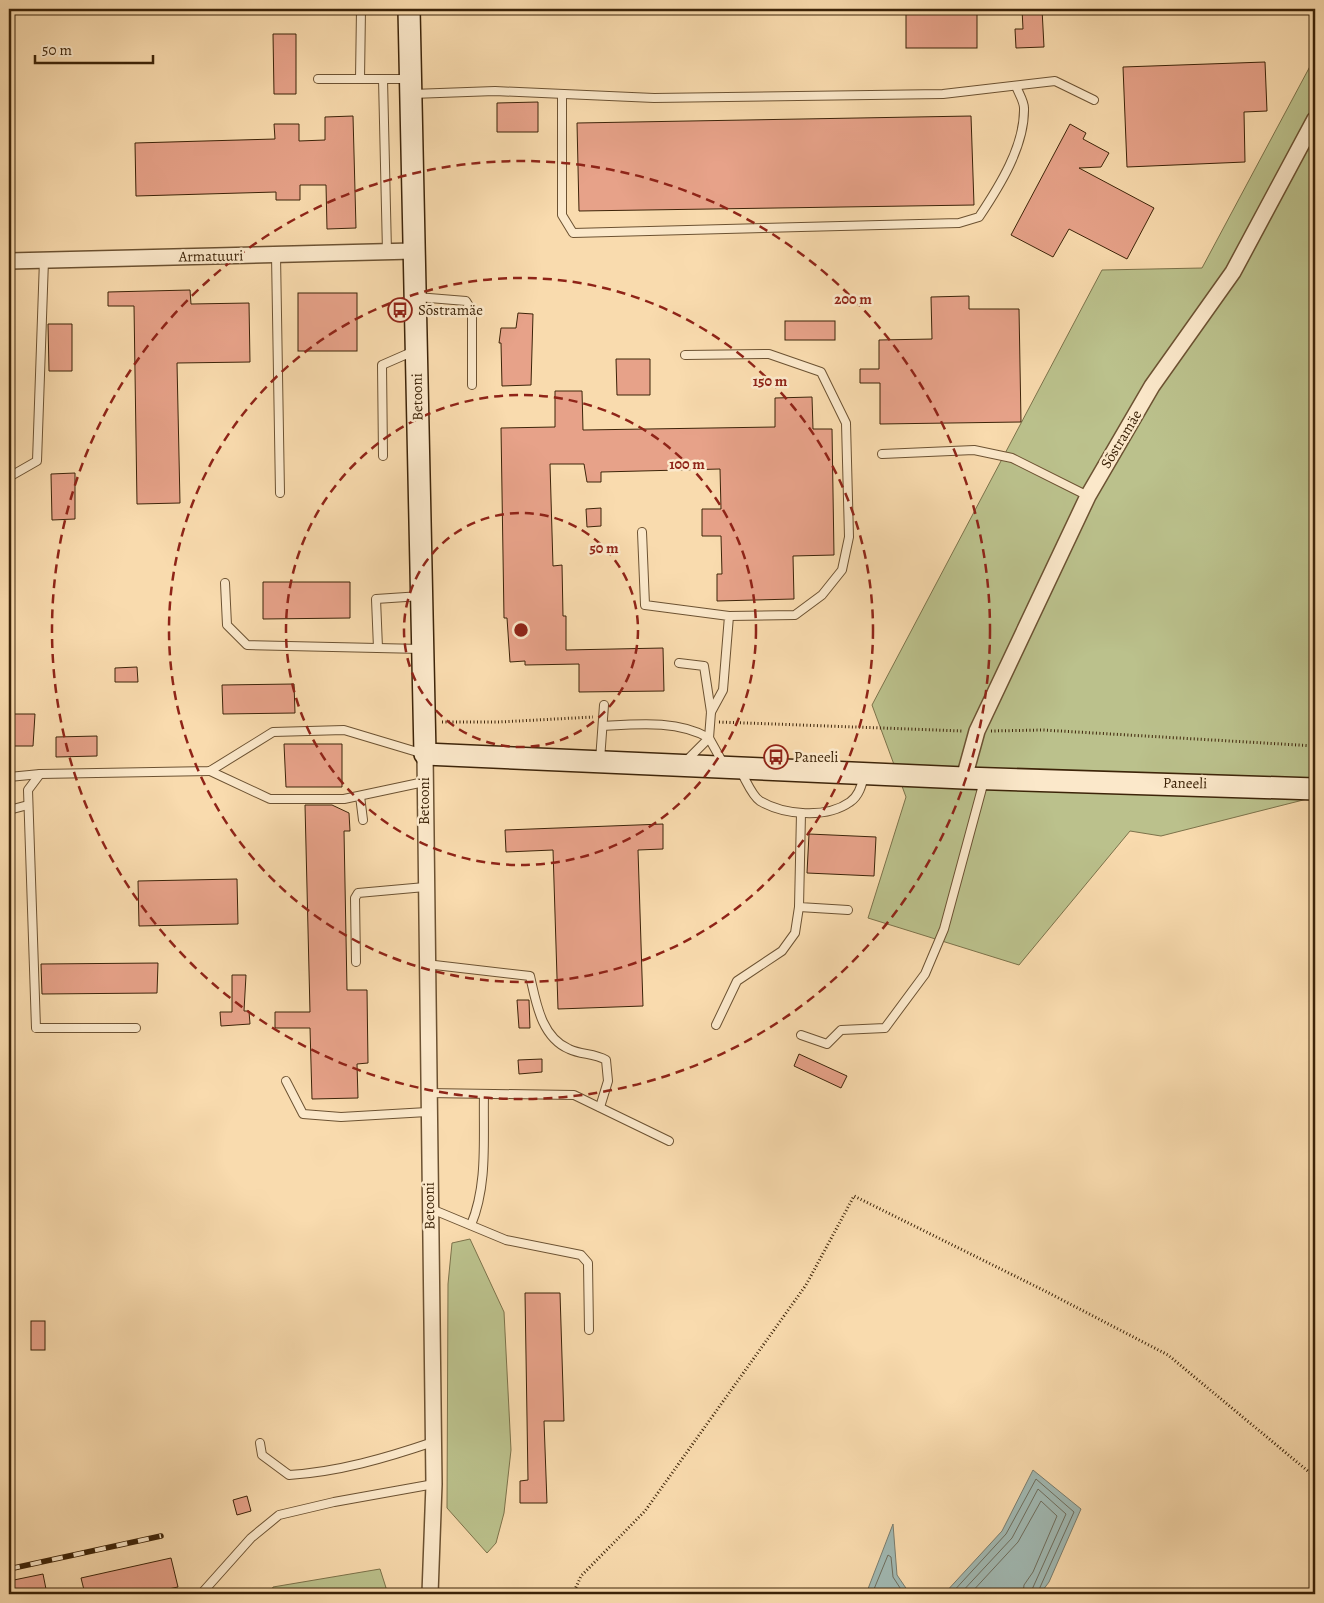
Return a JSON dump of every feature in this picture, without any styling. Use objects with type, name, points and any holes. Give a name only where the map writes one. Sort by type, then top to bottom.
[{"type":"street","name":"Betooni","points":[[409,9],[425,754],[427,1093],[434,1484],[430,1594]]},
{"type":"street","name":"Sõstramäe","points":[[975,778],[977,732],[1088,496],[1152,386],[1233,272],[1315,119]]},
{"type":"street","name":"Armatuuri","points":[[9,261],[413,251]]},
{"type":"street","name":"Paneeli","points":[[425,754],[864,774],[1315,788]]},
{"type":"lane","points":[[360,79],[361,9]]},
{"type":"lane","points":[[318,79],[383,79],[410,86],[654,98],[943,94],[1055,81],[1094,100]]},
{"type":"lane","points":[[383,79],[387,252]]},
{"type":"lane","points":[[562,94],[562,215],[573,233],[960,222],[979,218],[1002,182],[1018,140],[1024,106],[1016,86]]},
{"type":"lane","points":[[276,255],[280,493]]},
{"type":"lane","points":[[9,477],[36,460],[44,260]]},
{"type":"lane","points":[[415,297],[466,301],[472,311],[472,385]]},
{"type":"lane","points":[[383,456],[382,365],[416,350]]},
{"type":"lane","points":[[642,532],[645,605],[729,616],[795,615],[822,595],[842,570],[849,537],[846,423],[821,372],[768,354],[684,355]]},
{"type":"lane","points":[[882,454],[974,450],[1012,458],[1088,496]]},
{"type":"lane","points":[[225,583],[227,624],[247,645],[422,648]]},
{"type":"lane","points":[[378,648],[376,599],[421,596]]},
{"type":"lane","points":[[711,712],[722,690],[729,616]]},
{"type":"lane","points":[[679,663],[704,666],[711,712],[709,738],[681,765]]},
{"type":"lane","points":[[600,762],[604,705]]},
{"type":"lane","points":[[603,726],[630,724],[673,726],[696,730],[709,738],[758,800],[801,813],[831,811],[851,802],[861,789],[864,774]]},
{"type":"lane","points":[[210,771],[273,732],[344,730],[425,754]]},
{"type":"lane","points":[[9,777],[40,774],[210,771],[270,798],[344,799],[424,782]]},
{"type":"lane","points":[[40,774],[28,790],[36,1028],[136,1028]]},
{"type":"lane","points":[[801,1035],[828,1044],[841,1030],[885,1028],[924,974],[944,929],[975,778]]},
{"type":"lane","points":[[360,796],[362,820]]},
{"type":"lane","points":[[9,810],[28,805]]},
{"type":"lane","points":[[716,1025],[737,981],[782,951],[795,933],[799,907],[801,813]]},
{"type":"lane","points":[[356,962],[355,898],[358,893],[425,887]]},
{"type":"lane","points":[[799,907],[848,910]]},
{"type":"lane","points":[[426,964],[530,976],[539,1012],[552,1038],[569,1050],[596,1054],[606,1060],[608,1081],[600,1108]]},
{"type":"lane","points":[[286,1081],[303,1114],[341,1117],[428,1112]]},
{"type":"lane","points":[[427,1093],[574,1095],[669,1141]]},
{"type":"lane","points":[[471,1225],[478,1209],[483,1176],[484,1094]]},
{"type":"lane","points":[[429,1208],[506,1240],[581,1255],[588,1263],[589,1330]]},
{"type":"lane","points":[[260,1443],[262,1455],[289,1475],[317,1473],[393,1455],[433,1442]]},
{"type":"lane","points":[[201,1594],[251,1538],[279,1515],[334,1502],[434,1484]]},
{"type":"path","points":[[423,722],[498,722],[603,717]]},
{"type":"path","points":[[711,722],[977,732],[1043,730],[1315,746]]},
{"type":"path","points":[[573,1594],[582,1576],[645,1511],[806,1286],[854,1196],[1045,1291],[1168,1356],[1315,1477]]},
{"type":"green space","points":[[1315,57],[1315,797],[1161,836],[1130,831],[1019,965],[868,918],[906,797],[872,705],[1102,270],[1202,268]]},
{"type":"green space","points":[[470,1239],[504,1312],[511,1450],[504,1513],[496,1543],[487,1553],[447,1508],[448,1284],[452,1243]]},
{"type":"green space","points":[[380,1569],[388,1594],[270,1594],[273,1587]]},
{"type":"water","points":[[1033,1470],[1081,1509],[1049,1582],[1040,1594],[944,1594],[1002,1531]]},
{"type":"water","points":[[893,1524],[897,1575],[910,1594],[866,1594]]},
{"type":"building","points":[[906,9],[977,9],[977,48],[906,48]]},
{"type":"building","points":[[1022,9],[1042,9],[1044,47],[1016,48],[1015,29],[1023,29]]},
{"type":"building","points":[[273,34],[296,34],[296,94],[274,94]]},
{"type":"building","points":[[1265,62],[1267,111],[1244,112],[1245,162],[1127,167],[1123,67]]},
{"type":"building","points":[[538,102],[538,132],[497,132],[497,103]]},
{"type":"building","points":[[353,116],[356,228],[327,229],[326,185],[300,185],[300,200],[276,200],[276,192],[136,196],[135,143],[275,139],[274,124],[299,124],[299,141],[325,140],[325,117]]},
{"type":"building","points":[[971,116],[974,205],[579,211],[577,123]]},
{"type":"building","points":[[1070,124],[1086,133],[1083,139],[1109,153],[1101,167],[1079,168],[1154,208],[1127,259],[1069,229],[1053,257],[1011,235]]},
{"type":"building","points":[[190,290],[191,304],[249,303],[250,362],[177,363],[180,503],[137,504],[134,306],[108,306],[108,292]]},
{"type":"building","points":[[298,293],[357,293],[357,351],[298,351]]},
{"type":"building","points":[[969,296],[969,309],[1019,309],[1021,422],[880,424],[880,383],[860,383],[860,369],[879,369],[879,340],[932,339],[931,297]]},
{"type":"building","points":[[518,313],[533,314],[531,385],[502,386],[501,343],[499,343],[501,328],[516,328]]},
{"type":"building","points":[[785,321],[835,321],[835,340],[785,340]]},
{"type":"building","points":[[48,324],[72,324],[72,371],[49,371]]},
{"type":"building","points":[[616,359],[650,359],[650,395],[617,395]]},
{"type":"building","points":[[555,391],[582,391],[583,430],[775,427],[775,398],[812,397],[813,429],[832,429],[834,555],[793,556],[794,599],[717,601],[717,574],[722,574],[721,536],[702,536],[702,509],[721,509],[720,469],[601,472],[601,482],[587,482],[584,464],[550,464],[553,566],[562,565],[563,616],[566,616],[566,650],[663,648],[664,691],[579,692],[579,664],[525,665],[525,661],[510,662],[507,618],[504,618],[501,428],[555,427]]},
{"type":"building","points":[[75,473],[75,519],[52,520],[51,474]]},
{"type":"building","points":[[601,508],[601,526],[587,527],[586,509]]},
{"type":"building","points":[[263,582],[350,582],[350,618],[263,619]]},
{"type":"building","points":[[137,667],[138,682],[115,682],[115,668]]},
{"type":"building","points":[[294,684],[295,713],[223,714],[222,685]]},
{"type":"building","points":[[9,714],[35,714],[33,746],[9,746]]},
{"type":"building","points":[[97,736],[97,756],[56,757],[56,737]]},
{"type":"building","points":[[284,744],[342,744],[342,787],[286,787]]},
{"type":"building","points":[[305,805],[332,805],[349,813],[350,831],[344,831],[347,990],[367,990],[368,1063],[357,1064],[358,1098],[312,1099],[310,1028],[275,1028],[275,1012],[310,1012]]},
{"type":"building","points":[[663,824],[663,849],[638,850],[643,1006],[558,1009],[553,850],[506,852],[505,830]]},
{"type":"building","points":[[809,834],[876,837],[874,876],[807,873]]},
{"type":"building","points":[[237,879],[238,924],[139,926],[138,881]]},
{"type":"building","points":[[158,963],[157,993],[42,994],[41,964]]},
{"type":"building","points":[[232,975],[246,975],[244,1011],[249,1011],[250,1024],[221,1026],[220,1012],[232,1012]]},
{"type":"building","points":[[517,1000],[529,1000],[530,1028],[519,1028]]},
{"type":"building","points":[[799,1054],[847,1076],[841,1088],[794,1066]]},
{"type":"building","points":[[542,1059],[542,1072],[519,1074],[518,1060]]},
{"type":"building","points":[[525,1293],[560,1293],[564,1421],[544,1421],[547,1503],[520,1503],[520,1481],[528,1480]]},
{"type":"building","points":[[31,1321],[45,1321],[45,1350],[31,1350]]},
{"type":"building","points":[[247,1496],[251,1511],[237,1515],[233,1500]]},
{"type":"building","points":[[171,1558],[178,1587],[144,1594],[85,1594],[81,1578]]},
{"type":"building","points":[[43,1574],[47,1594],[9,1594],[9,1581]]},
{"type":"railway","points":[[9,1569],[161,1536]]},
{"type":"place","name":"Sõstramäe","points":[[400,310]]},
{"type":"place","name":"Paneeli","points":[[776,757]]}]
